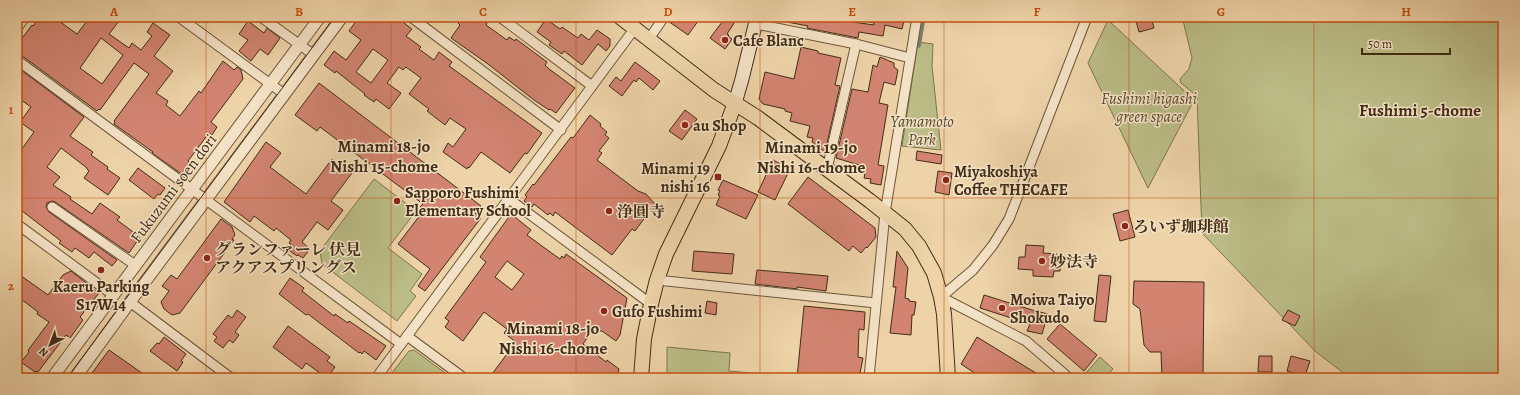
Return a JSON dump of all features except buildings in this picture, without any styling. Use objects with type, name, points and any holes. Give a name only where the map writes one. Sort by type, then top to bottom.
[{"type":"main road","points":[[620,17],[714,90],[758,118],[886,213],[905,229],[919,246],[934,272],[944,314],[948,378]]},
{"type":"main road","points":[[642,378],[644,339],[657,280],[666,254],[719,146],[735,103],[756,21]]},
{"type":"street","points":[[17,28],[25,17]]},
{"type":"street","points":[[180,17],[284,94]]},
{"type":"street","points":[[261,17],[314,55]]},
{"type":"street","name":"Fukuzumi soen dori","points":[[52,378],[320,17]]},
{"type":"street","name":"Fukuzumi soen dori","points":[[75,378],[342,17]]},
{"type":"street","points":[[411,17],[560,130]]},
{"type":"street","points":[[500,17],[592,86]]},
{"type":"street","points":[[649,39],[664,17]]},
{"type":"street","points":[[869,378],[886,213],[917,17]]},
{"type":"street","points":[[1069,378],[1026,341],[941,297],[973,270],[980,262],[993,245],[1009,219],[1087,17]]},
{"type":"street","points":[[756,21],[910,58]]},
{"type":"street","points":[[376,378],[635,28]]},
{"type":"street","points":[[827,169],[856,44]]},
{"type":"street","points":[[17,60],[192,189],[404,340],[464,378]]},
{"type":"street","points":[[509,199],[651,304]]},
{"type":"street","points":[[52,207],[135,265]]},
{"type":"street","points":[[17,224],[113,295]]},
{"type":"street","points":[[657,280],[876,303]]},
{"type":"street","points":[[130,302],[231,378]]},
{"type":"green space","points":[[1185,17],[1503,17],[1503,378],[1350,378],[1315,351],[1202,233],[1197,96],[1181,83],[1180,79],[1189,69],[1192,58],[1183,20]]},
{"type":"green space","name":"Fushimi higashi green space","points":[[1108,20],[1194,100],[1148,188],[1088,63]]},
{"type":"green space","name":"Yamamoto Park","points":[[918,42],[933,44],[932,66],[941,150],[902,146]]},
{"type":"green space","points":[[374,179],[416,211],[388,248],[422,274],[410,291],[416,296],[397,321],[322,264],[320,251]]},
{"type":"green space","points":[[667,347],[730,353],[729,371],[783,376],[782,378],[667,378]]},
{"type":"green space","points":[[414,350],[452,378],[388,378],[409,351]]},
{"type":"green space","points":[[1100,357],[1113,369],[1104,378],[1089,378],[1085,374]]},
{"type":"waterway","points":[[919,46],[924,17]]},
{"type":"tram line","points":[[67,378],[335,17]]},
{"type":"place","name":"Cafe Blanc","points":[[725,40]]},
{"type":"place","name":"au Shop","points":[[685,125]]},
{"type":"place","name":"Minami 19 nishi 16","points":[[718,177]]},
{"type":"place","name":"Miyakoshiya Coffee THECAFE","points":[[946,180]]},
{"type":"place","name":"Sapporo Fushimi Elementary School","points":[[397,201]]},
{"type":"place","name":"浄圓寺","points":[[609,211]]},
{"type":"place","name":"ろいず珈琲館","points":[[1125,226]]},
{"type":"place","name":"グランファーレ 伏見 アクアスプリングス","points":[[207,258]]},
{"type":"place","name":"妙法寺","points":[[1042,261]]},
{"type":"place","name":"Kaeru Parking S17W14","points":[[101,270]]},
{"type":"place","name":"Moiwa Taiyo Shokudo","points":[[1002,308]]},
{"type":"place","name":"Gufo Fushimi","points":[[604,311]]},
{"type":"district","name":"Fushimi 5-chome","points":[[1420,110]]},
{"type":"district","name":"Minami 18-jo Nishi 15-chome","points":[[384,156]]},
{"type":"district","name":"Minami 19-jo Nishi 16-chome","points":[[811,157]]},
{"type":"district","name":"Minami 18-jo Nishi 16-chome","points":[[553,338]]}]
